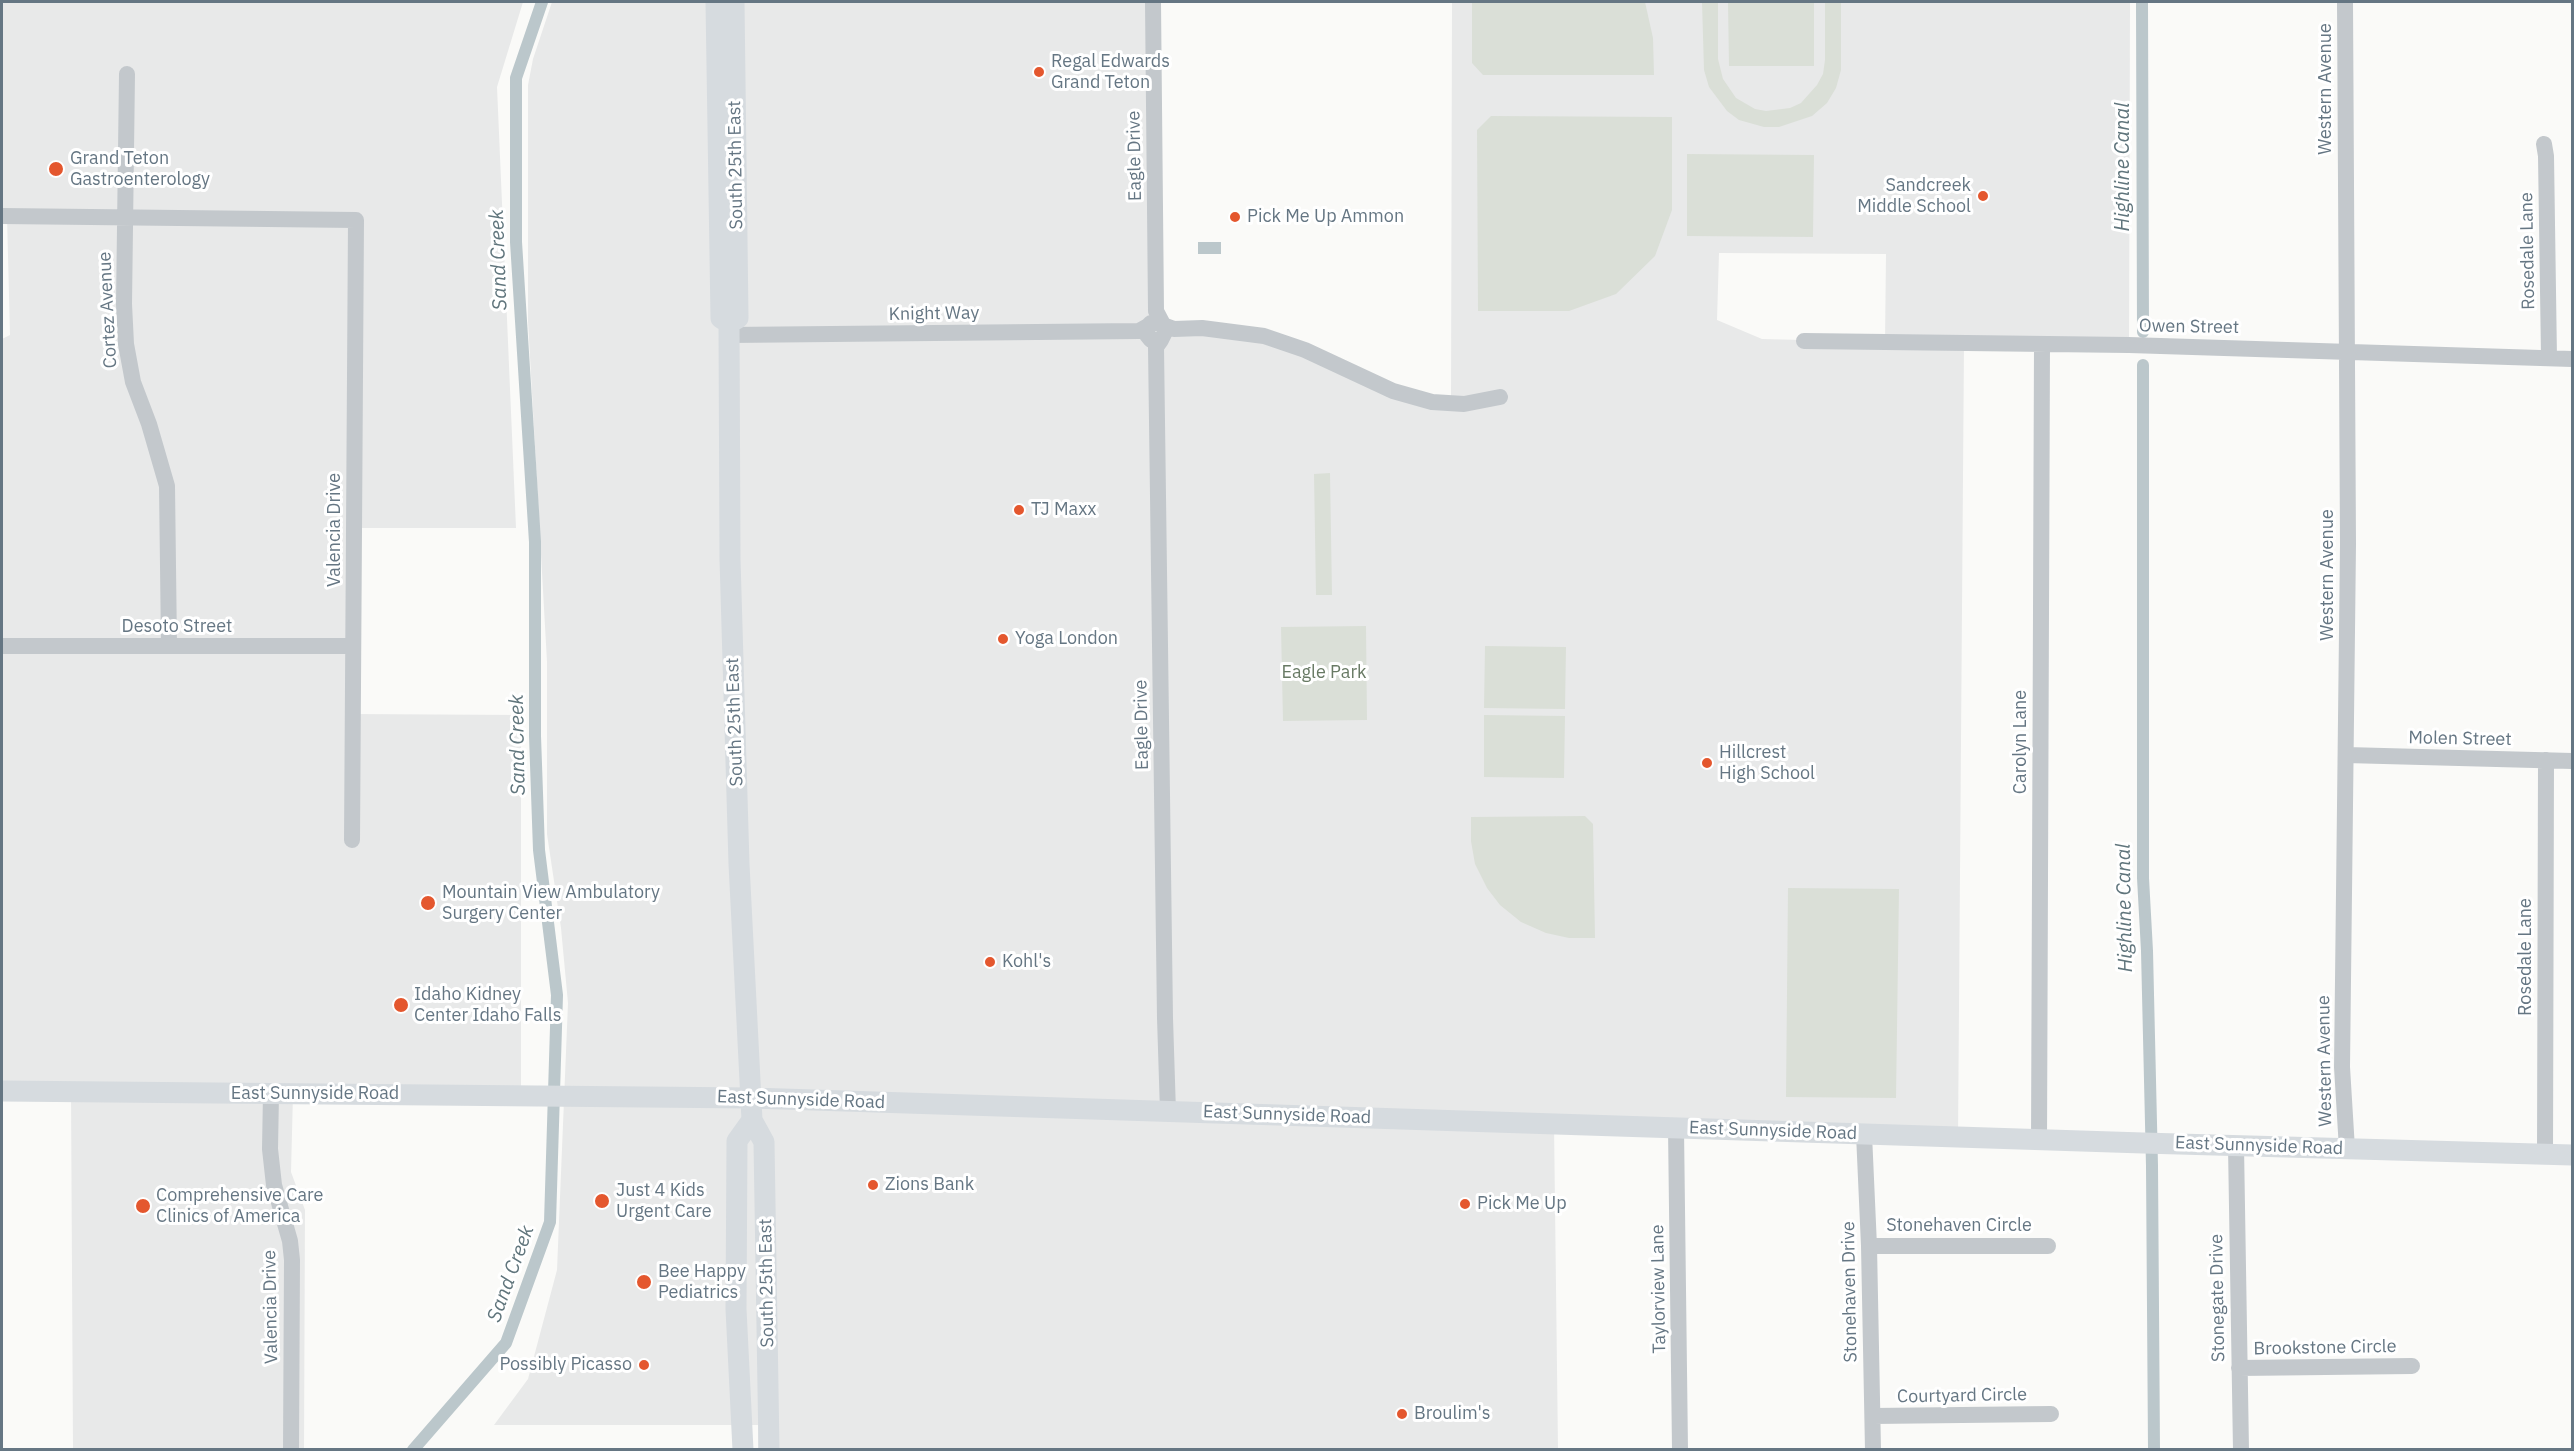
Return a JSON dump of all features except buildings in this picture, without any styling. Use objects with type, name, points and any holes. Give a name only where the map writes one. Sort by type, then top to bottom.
[{"type":"main road","name":"South 25th East","points":[[716,2],[726,48],[738,318],[729,329],[730,560],[739,864],[752,1120],[764,1142],[769,1449]]},
{"type":"main road","name":"South 25th East","points":[[726,48],[734,2]]},
{"type":"main road","name":"East Sunnyside Road","points":[[2,1091],[752,1098],[2152,1144],[2572,1155]]},
{"type":"main road","name":"South 25th East","points":[[743,1449],[736,1309],[737,1141],[752,1120]]},
{"type":"street","name":"Eagle Drive","points":[[1153,2],[1168,1112]]},
{"type":"street","name":"Western Avenue","points":[[2345,2],[2345,350],[2348,544],[2343,1067],[2347,1149]]},
{"type":"street","name":"Cortez Avenue","points":[[127,74],[124,304],[128,365],[165,473],[167,486],[169,646]]},
{"type":"street","name":"Rosedale Lane","points":[[2544,144],[2547,168],[2549,358]]},
{"type":"street","points":[[2,216],[124,217]]},
{"type":"street","name":"Valencia Drive","points":[[124,217],[357,220],[352,840]]},
{"type":"street","name":"Knight Way","points":[[729,329],[1156,330],[1202,328],[1264,336],[1305,350],[1393,391],[1432,402],[1464,404],[1500,396]]},
{"type":"street","name":"Owen Street","points":[[1804,341],[2345,350],[2572,359]]},
{"type":"street","name":"Carolyn Lane","points":[[2039,1140],[2042,344]]},
{"type":"street","name":"Desoto Street","points":[[2,646],[353,646]]},
{"type":"street","name":"Molen Street","points":[[2346,755],[2572,761]]},
{"type":"street","name":"Rosedale Lane","points":[[2545,1154],[2546,760]]},
{"type":"street","name":"Valencia Drive","points":[[272,1094],[270,1149],[274,1185],[290,1241],[292,1260],[291,1449]]},
{"type":"street","name":"Taylorview Lane","points":[[1676,1128],[1680,1449]]},
{"type":"street","name":"Stonehaven Drive","points":[[1864,1134],[1873,1449]]},
{"type":"street","name":"Stonegate Drive","points":[[2236,1146],[2241,1449]]},
{"type":"street","name":"Stonehaven Circle","points":[[1869,1246],[2048,1245]]},
{"type":"street","name":"Brookstone Circle","points":[[2239,1368],[2412,1366]]},
{"type":"street","name":"Courtyard Circle","points":[[1873,1416],[2051,1414]]},
{"type":"shaded area","points":[[2,2],[523,2],[497,87],[516,528],[354,528],[353,714],[521,715],[521,1095],[293,1094],[291,1172],[305,1210],[304,1449],[73,1449],[71,1092],[2,1091],[2,339],[10,335],[7,216],[2,216]]},
{"type":"shaded area","points":[[552,2],[1153,2],[1156,332],[1264,336],[1451,404],[1452,2],[2130,2],[2129,345],[1964,344],[1958,1137],[1554,1124],[1558,1449],[758,1450],[758,1425],[494,1425],[528,1379],[557,1270],[568,1003],[561,928],[547,834],[547,662],[528,321],[528,85],[533,59]],"holes":[[[1719,253],[1886,254],[1885,342],[1762,339],[1717,320]]]},
{"type":"shaded area","points":[[1198,242],[1221,242],[1221,254],[1198,254]]},
{"type":"green space","points":[[1472,2],[1645,2],[1653,38],[1654,75],[1483,75],[1472,63]]},
{"type":"green space","points":[[1702,2],[1718,2],[1718,59],[1723,79],[1736,98],[1755,109],[1766,111],[1790,108],[1801,103],[1817,85],[1823,74],[1825,60],[1825,2],[1841,2],[1841,70],[1836,88],[1827,103],[1812,116],[1779,127],[1764,127],[1739,120],[1727,111],[1709,87],[1704,70]]},
{"type":"green space","points":[[1728,2],[1814,2],[1814,66],[1729,66]]},
{"type":"green space","points":[[1491,116],[1672,117],[1672,210],[1655,256],[1616,294],[1569,311],[1478,311],[1477,130]]},
{"type":"green space","points":[[1687,154],[1814,155],[1813,237],[1687,236]]},
{"type":"green space","points":[[1330,473],[1332,595],[1316,595],[1314,474]]},
{"type":"green space","name":"Eagle Park","points":[[1366,626],[1367,720],[1283,721],[1281,627]]},
{"type":"green space","points":[[1485,646],[1566,647],[1565,709],[1484,708]]},
{"type":"green space","points":[[1484,715],[1565,716],[1564,778],[1484,777]]},
{"type":"green space","points":[[1585,816],[1593,824],[1595,938],[1569,938],[1546,933],[1521,922],[1500,905],[1487,888],[1475,864],[1471,841],[1471,817]]},
{"type":"green space","points":[[1788,888],[1899,889],[1896,1098],[1786,1097]]},
{"type":"waterway","name":"Sand Creek","points":[[413,1450],[506,1343],[550,1222],[557,995],[539,850],[535,736],[535,542],[516,242],[516,78],[542,2]]},
{"type":"waterway","name":"Highline Canal","points":[[2142,2],[2143,332]]},
{"type":"waterway","name":"Highline Canal","points":[[2143,365],[2143,878],[2152,1166],[2154,1450]]},
{"type":"place","name":"Regal Edwards Grand Teton","points":[[1039,72]]},
{"type":"place","name":"Grand Teton Gastroenterology","points":[[56,169]]},
{"type":"place","name":"Sandcreek Middle School","points":[[1983,196]]},
{"type":"place","name":"Pick Me Up Ammon","points":[[1235,217]]},
{"type":"place","name":"TJ Maxx","points":[[1019,510]]},
{"type":"place","name":"Yoga London","points":[[1003,639]]},
{"type":"place","name":"Hillcrest High School","points":[[1707,763]]},
{"type":"place","name":"Mountain View Ambulatory Surgery Center","points":[[428,903]]},
{"type":"place","name":"Kohl's","points":[[990,962]]},
{"type":"place","name":"Idaho Kidney Center Idaho Falls","points":[[401,1005]]},
{"type":"place","name":"Zions Bank","points":[[873,1185]]},
{"type":"place","name":"Just 4 Kids Urgent Care","points":[[602,1201]]},
{"type":"place","name":"Pick Me Up","points":[[1465,1204]]},
{"type":"place","name":"Comprehensive Care Clinics of America","points":[[143,1206]]},
{"type":"place","name":"Bee Happy Pediatrics","points":[[644,1282]]},
{"type":"place","name":"Possibly Picasso","points":[[644,1365]]},
{"type":"place","name":"Broulim's","points":[[1402,1414]]}]
